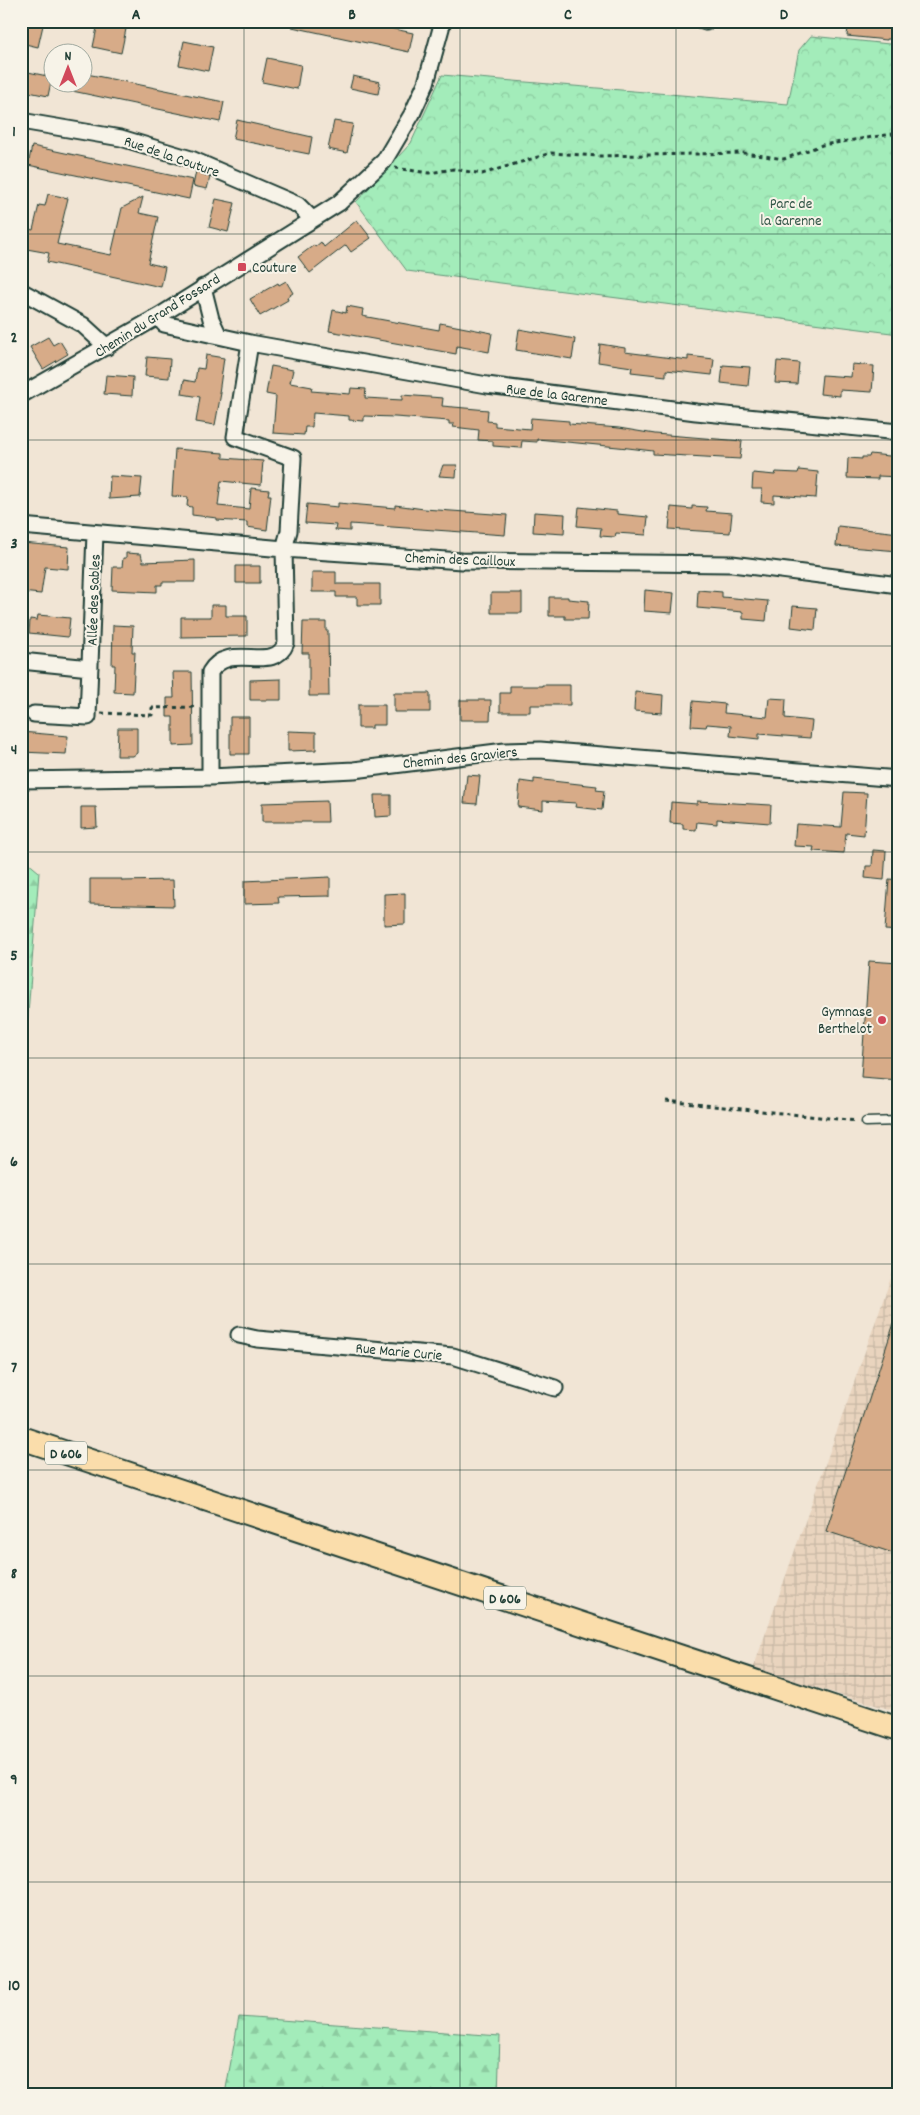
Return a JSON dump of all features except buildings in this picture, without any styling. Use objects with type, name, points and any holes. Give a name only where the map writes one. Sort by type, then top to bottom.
[{"type":"main road","name":"D 606","points":[[21,1438],[899,1729]]},
{"type":"street","name":"Chemin du Grand Fossard","points":[[21,395],[159,316],[339,202],[380,166],[412,114],[426,83],[443,21]]},
{"type":"street","name":"Rue de la Couture","points":[[21,121],[121,138],[191,159],[298,205],[312,219]]},
{"type":"street","points":[[203,287],[211,319],[219,336]]},
{"type":"street","points":[[21,291],[83,325],[107,347]]},
{"type":"street","name":"Rue de la Garenne","points":[[159,316],[164,324],[219,336],[487,385],[696,412],[899,432]]},
{"type":"street","points":[[210,777],[210,672],[216,663],[226,658],[274,657],[283,651],[286,643],[284,549],[289,531],[293,458],[235,437],[250,342]]},
{"type":"street","name":"Chemin des Cailloux","points":[[21,526],[284,549],[462,560],[732,564],[899,585]]},
{"type":"street","name":"Allée des Sables","points":[[88,713],[95,532]]},
{"type":"street","name":"Allée des Sables","points":[[21,661],[90,668]]},
{"type":"street","points":[[34,714],[88,717],[88,713]]},
{"type":"street","name":"Chemin des Graviers","points":[[21,780],[210,777],[354,770],[505,751],[540,750],[899,779]]},
{"type":"street","name":"Rue Marie Curie","points":[[239,1335],[257,1339],[453,1356],[555,1388]]},
{"type":"lane","points":[[866,1122],[899,1122]]},
{"type":"path","points":[[380,166],[429,173],[454,169],[482,174],[551,152],[600,156],[744,153],[784,159],[822,145],[899,134]]},
{"type":"path","points":[[88,713],[152,715],[152,708],[210,707]]},
{"type":"path","points":[[666,1102],[866,1122]]},
{"type":"shaded area","points":[[899,1255],[899,1712],[753,1669]]},
{"type":"green space","name":"Parc de la Garenne","points":[[811,36],[899,45],[899,334],[407,271],[356,202],[411,143],[442,75],[788,104],[799,50]]},
{"type":"green space","points":[[21,857],[39,872],[25,1052],[21,1051]]},
{"type":"green space","points":[[239,2017],[500,2036],[498,2094],[225,2094]]},
{"type":"place","name":"Couture","points":[[242,267]]},
{"type":"place","name":"Gymnase Berthelot","points":[[882,1020]]}]
